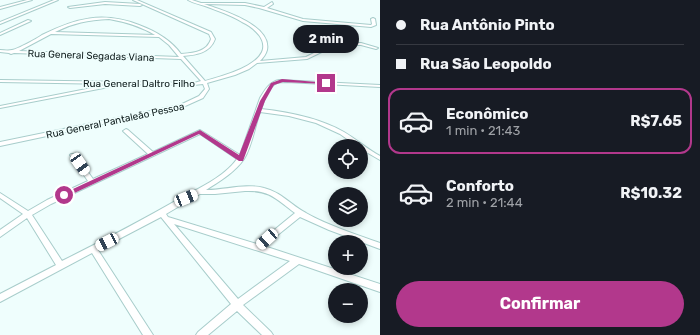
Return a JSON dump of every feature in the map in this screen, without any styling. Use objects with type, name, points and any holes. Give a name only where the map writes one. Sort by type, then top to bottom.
[{"type":"street","points":[[0,8],[31,0]]},
{"type":"street","points":[[0,23],[57,0]]},
{"type":"street","name":"Rua General Segadas Viana","points":[[0,51],[11,53],[182,57],[201,52],[209,47],[213,39],[210,33],[134,0]]},
{"type":"street","points":[[189,0],[248,23],[257,30],[265,38],[267,46],[258,62]]},
{"type":"street","points":[[226,3],[236,0]]},
{"type":"street","name":"Rua General Segadas Viana","points":[[70,7],[114,3],[150,7]]},
{"type":"street","points":[[199,3],[226,3],[265,8],[287,17],[316,22],[371,26],[374,25],[372,19]]},
{"type":"street","points":[[265,8],[272,3]]},
{"type":"street","points":[[11,53],[79,20],[108,17],[129,21],[161,36],[170,42],[205,82]]},
{"type":"street","points":[[0,34],[29,21]]},
{"type":"street","points":[[50,33],[161,36]]},
{"type":"street","points":[[258,62],[303,59],[331,46],[345,44],[361,44],[376,48]]},
{"type":"street","name":"Rua General Daltro Filho","points":[[0,81],[118,84],[205,82],[234,74],[258,62]]},
{"type":"street","points":[[0,298],[93,249],[164,216],[177,203],[201,192],[241,159],[259,110],[270,87],[279,81],[380,86]]},
{"type":"street","name":"Rua General Pantaleão Pessoa","points":[[0,144],[186,105],[201,97],[206,92],[208,89],[205,82]]},
{"type":"street","points":[[0,107],[118,84]]},
{"type":"street","points":[[259,110],[289,114],[316,121],[337,130],[380,158]]},
{"type":"street","points":[[126,131],[151,153]]},
{"type":"street","points":[[0,234],[28,214],[151,153],[200,132],[241,159]]},
{"type":"street","points":[[73,155],[92,182]]},
{"type":"street","points":[[201,192],[217,193],[258,189],[268,191],[279,197],[300,213],[339,232],[380,246]]},
{"type":"street","points":[[0,195],[28,214],[61,266]]},
{"type":"street","points":[[258,247],[300,213]]},
{"type":"street","points":[[164,216],[380,288]]},
{"type":"street","points":[[164,216],[237,305],[268,335]]},
{"type":"street","points":[[93,249],[148,335]]},
{"type":"street","points":[[201,335],[237,305],[298,260]]},
{"type":"route","points":[[64,195],[151,153],[200,132],[241,159],[262,101],[272,84],[279,81],[326,83]]}]
